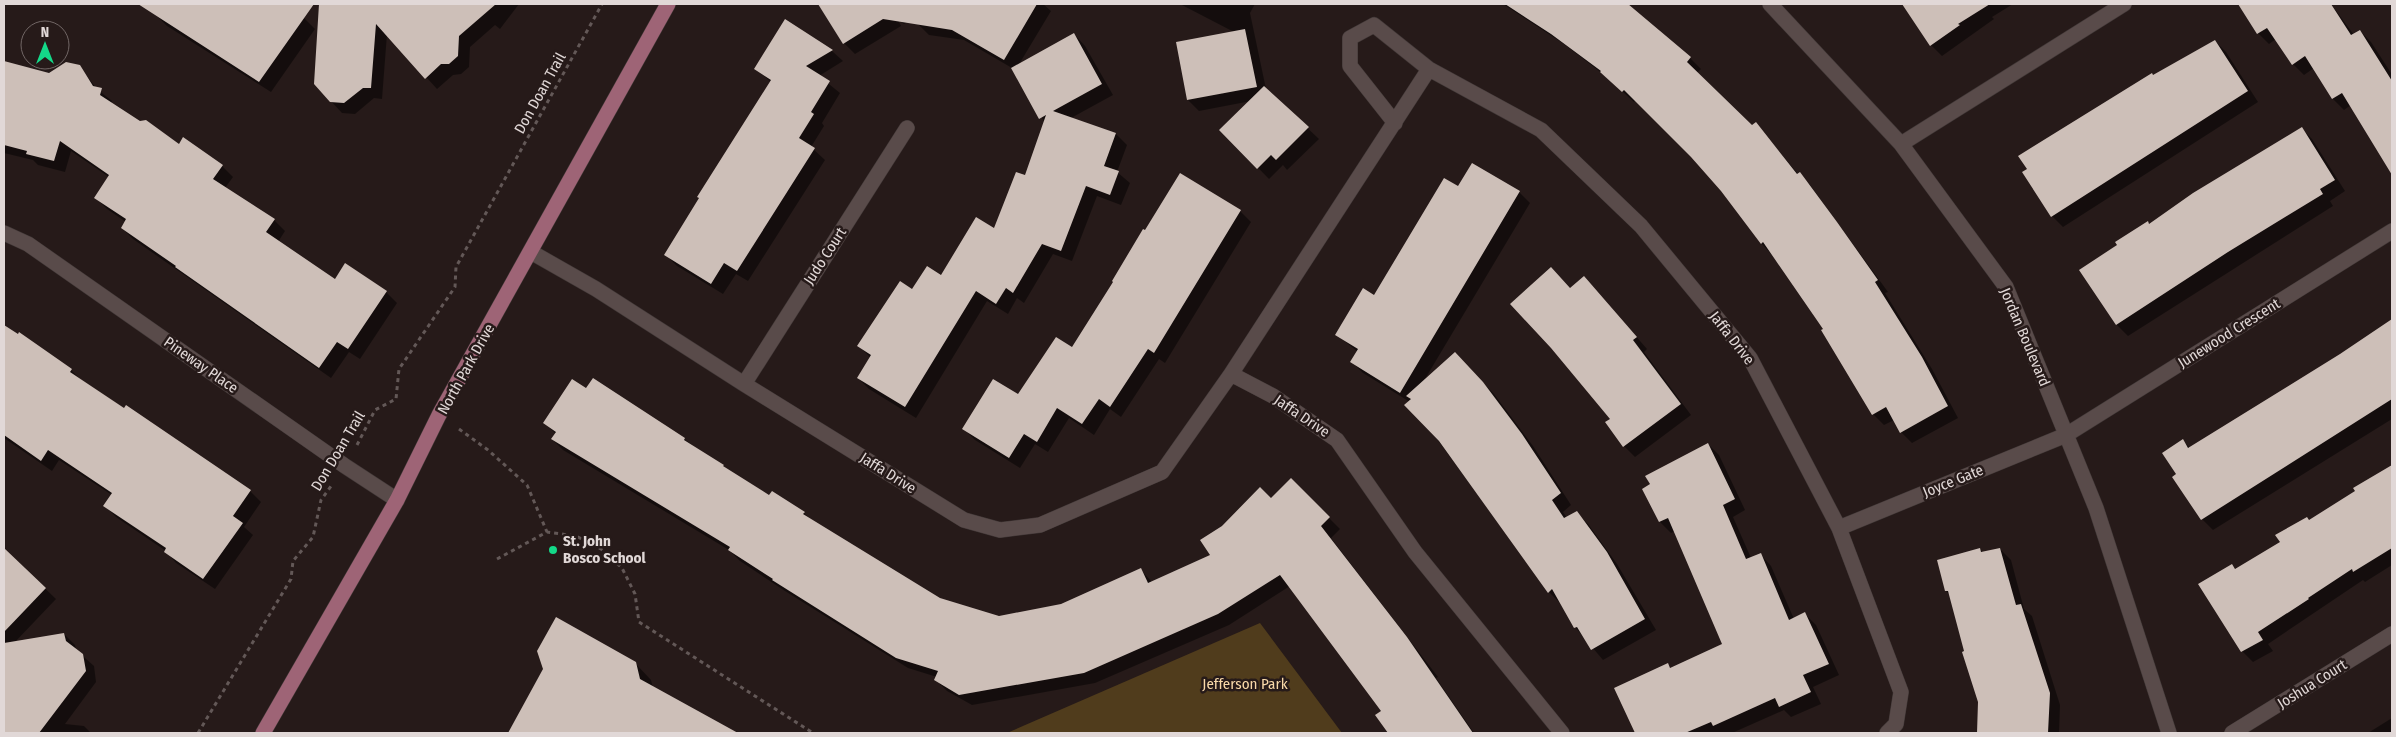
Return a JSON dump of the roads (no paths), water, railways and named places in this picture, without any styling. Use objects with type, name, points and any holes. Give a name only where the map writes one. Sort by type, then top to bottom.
[{"type":"main road","name":"North Park Drive","points":[[263,733],[397,500],[440,415],[668,4]]},
{"type":"street","name":"Jordan Boulevard","points":[[1770,4],[1901,144],[2006,287],[2096,508],[2169,733]]},
{"type":"street","points":[[1901,144],[2124,4]]},
{"type":"street","name":"Jaffa Drive","points":[[1395,123],[1350,66],[1350,38],[1374,25],[1429,69],[1541,130],[1641,226],[1750,358],[1839,528],[1901,692],[1896,724],[1887,733]]},
{"type":"street","name":"Jaffa Drive","points":[[531,252],[596,289],[744,384],[964,520],[1000,530],[1040,525],[1162,472],[1231,374],[1429,69]]},
{"type":"street","name":"Judo Court","points":[[744,384],[906,128]]},
{"type":"street","name":"Junewood Crescent","points":[[2066,435],[2392,231]]},
{"type":"street","name":"Pineway Place","points":[[4,234],[28,244],[345,466],[397,500]]},
{"type":"street","name":"Jaffa Drive","points":[[1231,374],[1273,396],[1337,440],[1415,552],[1562,733]]},
{"type":"street","name":"Joyce Gate","points":[[1839,528],[2066,435]]},
{"type":"street","name":"Joshua Court","points":[[2232,733],[2392,634]]},
{"type":"place","name":"St. John Bosco School","points":[[553,550]]},
{"type":"park label","name":"Jefferson Park","points":[[1245,684]]}]
